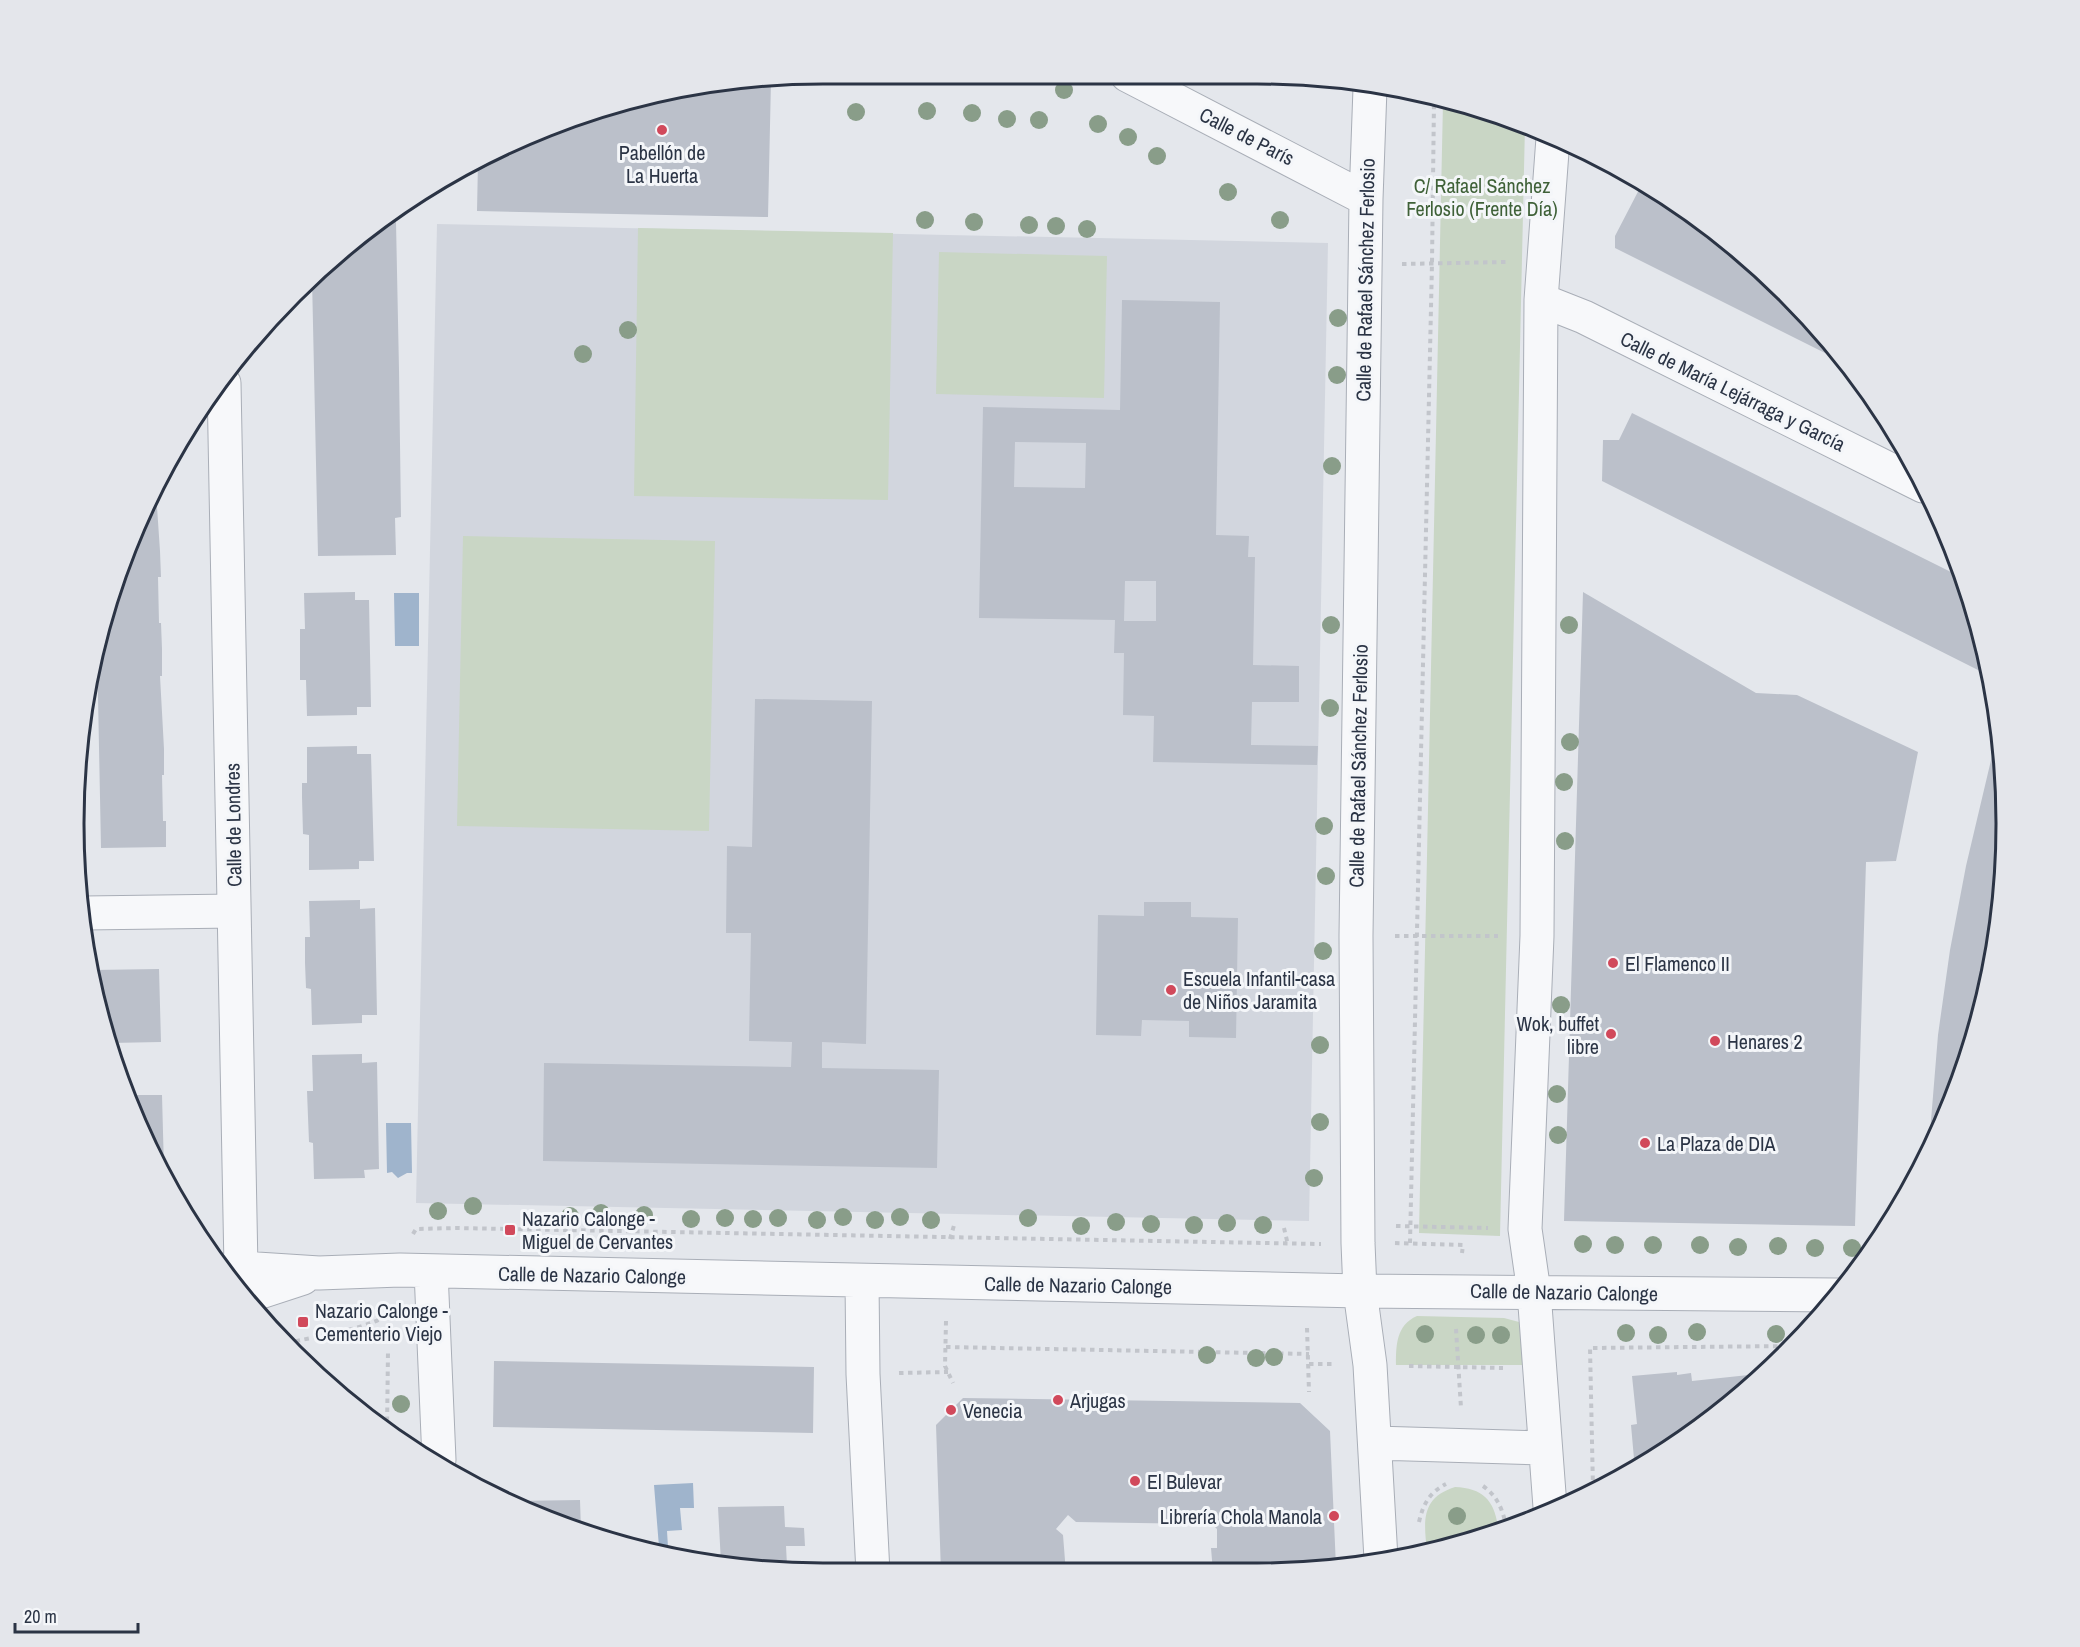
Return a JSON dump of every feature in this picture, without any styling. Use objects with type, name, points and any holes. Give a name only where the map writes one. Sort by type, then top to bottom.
[{"type":"street","name":"Calle de París","points":[[1144,84],[1366,199]]},
{"type":"street","name":"Calle de Rafael Sánchez Ferlosio","points":[[1370,93],[1366,199],[1356,936],[1358,1234],[1360,1290],[1370,1365],[1381,1552]]},
{"type":"street","points":[[1550,1502],[1534,1292],[1525,1228],[1537,936],[1541,300],[1552,146]]},
{"type":"street","name":"Calle de María Lejárraga y García","points":[[1541,300],[1584,317],[1911,480]]},
{"type":"street","name":"Calle de Londres","points":[[224,391],[234,911],[237,1274]]},
{"type":"street","points":[[89,913],[234,911]]},
{"type":"street","points":[[416,1270],[438,1454]]},
{"type":"street","name":"Calle de Nazario Calonge","points":[[240,1278],[416,1270],[1360,1290],[1826,1295]]},
{"type":"street","points":[[862,1281],[863,1374],[872,1563]]},
{"type":"street","points":[[1375,1443],[1545,1448]]},
{"type":"path","points":[[1410,1244],[1434,106]]},
{"type":"path","points":[[1432,263],[1510,262]]},
{"type":"path","points":[[1356,936],[1537,936]]},
{"type":"path","points":[[416,1270],[405,1248],[416,1229],[1358,1234],[1410,1227],[1525,1228]]},
{"type":"path","points":[[1358,1234],[1410,1244],[1463,1245],[1454,1291],[1463,1446]]},
{"type":"path","points":[[296,1341],[365,1325],[388,1316],[399,1304]]},
{"type":"path","points":[[1593,1482],[1590,1348],[1779,1346]]},
{"type":"path","points":[[946,1347],[1309,1354]]},
{"type":"path","points":[[387,1420],[388,1351]]},
{"type":"path","points":[[1309,1364],[1591,1369]]},
{"type":"path","points":[[1420,1531],[1419,1520],[1426,1500],[1435,1490],[1449,1483]]},
{"type":"path","points":[[1479,1484],[1491,1492],[1501,1506],[1505,1520]]},
{"type":"shaded area","points":[[437,224],[1328,243],[1309,1221],[416,1203]]},
{"type":"green space","name":"C/ Rafael Sánchez Ferlosio (Frente Día)","points":[[1443,108],[1525,135],[1500,1236],[1419,1233]]},
{"type":"green space","points":[[638,228],[893,233],[888,500],[634,496]]},
{"type":"green space","points":[[939,252],[1107,256],[1104,398],[936,394]]},
{"type":"green space","points":[[463,536],[715,541],[709,831],[457,826]]},
{"type":"green space","points":[[1417,1316],[1504,1318],[1519,1322],[1527,1330],[1527,1365],[1396,1365],[1397,1344],[1401,1330]]},
{"type":"green space","points":[[1455,1487],[1480,1493],[1494,1510],[1497,1523],[1426,1543],[1427,1512],[1435,1498]]},
{"type":"water","points":[[394,593],[419,593],[419,646],[395,646]]},
{"type":"water","points":[[386,1123],[411,1123],[412,1173],[398,1178],[392,1172],[387,1173]]},
{"type":"water","points":[[693,1483],[694,1508],[680,1508],[682,1530],[667,1531],[668,1546],[659,1544],[654,1485]]},
{"type":"building","name":"Pabellón de La Huerta","points":[[771,86],[768,217],[477,211],[478,170],[541,140],[632,109],[679,98],[727,90]]},
{"type":"building","points":[[1638,191],[1707,237],[1744,268],[1779,301],[1827,354],[1615,248],[1615,236]]},
{"type":"building","points":[[396,222],[401,517],[395,518],[396,555],[318,556],[312,290],[373,237]]},
{"type":"building","points":[[1122,300],[1220,302],[1216,535],[1249,536],[1248,557],[1255,557],[1253,665],[1299,666],[1299,702],[1252,702],[1251,745],[1318,746],[1317,765],[1153,762],[1154,716],[1123,715],[1124,653],[1114,653],[1115,620],[979,618],[983,407],[1120,410]],"holes":[[[1015,442],[1086,443],[1085,488],[1014,487]],[[1125,581],[1156,581],[1156,621],[1124,621]]]},
{"type":"building","points":[[1632,413],[1952,572],[1971,632],[1980,671],[1602,481],[1603,440],[1619,440]]},
{"type":"building","points":[[157,503],[161,577],[158,577],[162,649],[162,676],[160,676],[164,749],[163,821],[166,821],[166,847],[101,848],[98,681],[123,586]]},
{"type":"building","points":[[355,592],[355,600],[369,600],[371,707],[357,707],[357,715],[307,716],[306,680],[300,680],[300,629],[305,629],[304,593]]},
{"type":"building","name":"Henares 2","points":[[1583,592],[1756,693],[1797,695],[1918,752],[1896,861],[1866,862],[1855,1226],[1564,1221]]},
{"type":"building","points":[[755,699],[872,701],[866,1044],[822,1042],[822,1068],[939,1070],[937,1168],[543,1161],[544,1063],[791,1067],[792,1042],[749,1041],[751,933],[726,933],[727,846],[752,847]]},
{"type":"building","points":[[357,746],[357,754],[371,754],[374,861],[359,861],[359,869],[309,870],[309,835],[303,834],[302,797],[302,783],[307,783],[307,747]]},
{"type":"building","points":[[1992,755],[1996,824],[1990,920],[1971,1015],[1957,1061],[1930,1128],[1938,1035],[1950,950],[1966,866]]},
{"type":"building","points":[[360,900],[360,909],[375,908],[377,1015],[362,1015],[362,1023],[312,1025],[311,989],[306,988],[305,963],[305,937],[310,937],[309,901]]},
{"type":"building","points":[[1144,902],[1191,902],[1191,917],[1238,918],[1236,1038],[1189,1037],[1189,1021],[1142,1020],[1141,1036],[1096,1035],[1098,915],[1144,916]]},
{"type":"building","points":[[159,969],[161,1042],[117,1043],[98,970]]},
{"type":"building","points":[[362,1054],[362,1063],[377,1062],[379,1169],[364,1170],[365,1178],[314,1179],[313,1143],[309,1142],[307,1091],[313,1091],[312,1055]]},
{"type":"building","points":[[136,1095],[162,1095],[164,1158]]},
{"type":"building","points":[[494,1361],[814,1367],[813,1433],[493,1427]]},
{"type":"building","points":[[1691,1373],[1692,1381],[1748,1375],[1707,1410],[1634,1459],[1631,1425],[1637,1424],[1632,1376]]},
{"type":"building","name":"El Bulevar","points":[[963,1398],[1300,1403],[1330,1431],[1336,1558],[1212,1563],[1211,1548],[1217,1548],[1217,1529],[1206,1518],[1201,1524],[1076,1522],[1068,1515],[1056,1529],[1063,1535],[1065,1563],[941,1563],[936,1425]]},
{"type":"building","points":[[580,1500],[581,1522],[541,1507],[527,1501]]},
{"type":"building","points":[[784,1506],[785,1527],[804,1528],[805,1546],[786,1546],[787,1561],[721,1556],[718,1507]]},
{"type":"place","name":"Pabellón de La Huerta","points":[[662,130]]},
{"type":"place","name":"El Flamenco II","points":[[1613,963]]},
{"type":"place","name":"Escuela Infantil-casa de Niños Jaramita","points":[[1171,990]]},
{"type":"place","name":"Wok, buffet libre","points":[[1611,1034]]},
{"type":"place","name":"Henares 2","points":[[1715,1041]]},
{"type":"place","name":"La Plaza de DIA","points":[[1645,1143]]},
{"type":"place","name":"Nazario Calonge - Miguel de Cervantes","points":[[510,1230]]},
{"type":"place","name":"Nazario Calonge - Cementerio Viejo","points":[[303,1322]]},
{"type":"place","name":"Arjugas","points":[[1058,1400]]},
{"type":"place","name":"Venecia","points":[[951,1410]]},
{"type":"place","name":"El Bulevar","points":[[1135,1481]]},
{"type":"place","name":"Librería Chola Manola","points":[[1334,1516]]}]
